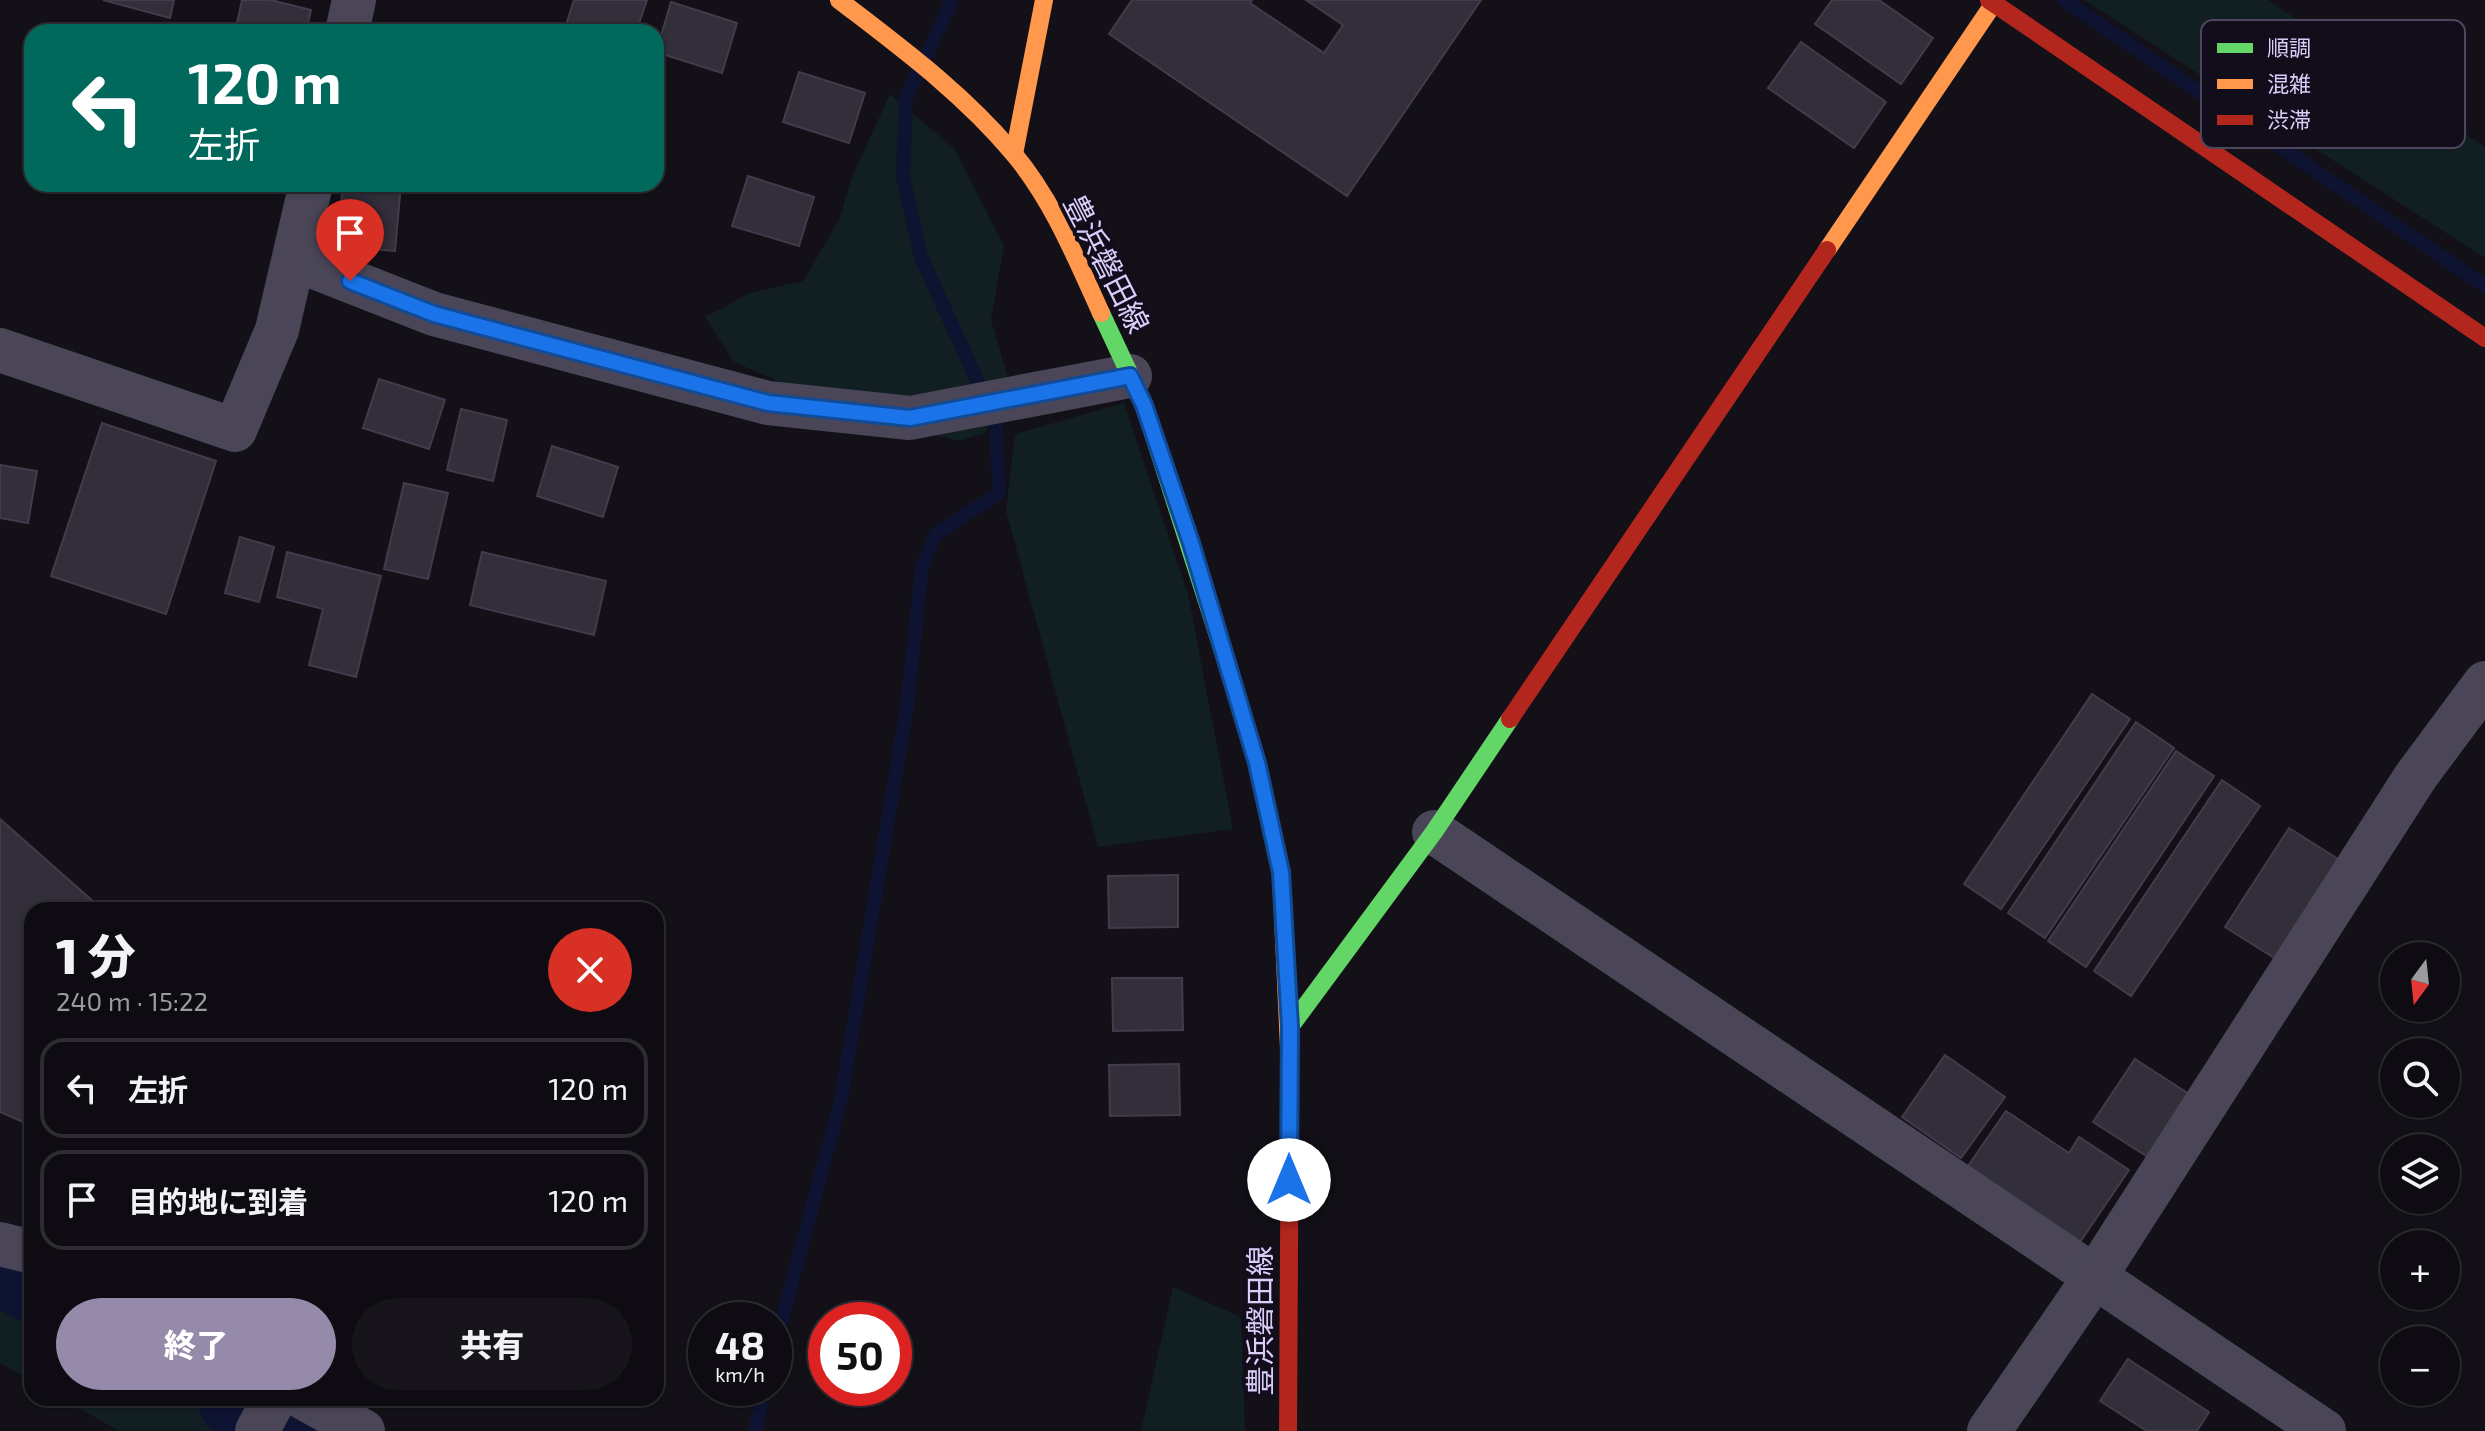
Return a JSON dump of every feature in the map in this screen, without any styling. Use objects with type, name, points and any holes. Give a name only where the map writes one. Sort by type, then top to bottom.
[{"type":"street","points":[[349,24],[354,0]]},
{"type":"street","name":"豊浜磐田線","points":[[839,0],[945,82],[1014,154],[1064,232],[1144,405],[1191,543],[1257,763],[1281,872],[1290,1027],[1288,1431]]},
{"type":"street","points":[[1014,154],[1044,0]]},
{"type":"street","points":[[1290,1027],[1434,832],[1992,1],[2201,144]]},
{"type":"street","points":[[2207,148],[2485,338]]},
{"type":"street","points":[[0,350],[235,430],[277,330],[309,192]]},
{"type":"street","points":[[294,259],[434,314],[768,403],[910,418],[1130,376]]},
{"type":"street","points":[[1989,1431],[2096,1275],[2416,776],[2485,683]]},
{"type":"street","points":[[1434,832],[2324,1431]]},
{"type":"street","points":[[0,1244],[24,1250]]},
{"type":"street","points":[[257,1431],[271,1406]]},
{"type":"street","points":[[318,1406],[363,1431]]},
{"type":"shaded area","points":[[2084,0],[2268,0],[2298,20],[2201,20],[2201,75]]},
{"type":"shaded area","points":[[890,94],[955,149],[1004,246],[991,320],[1010,385],[985,433],[959,441],[848,412],[734,362],[705,317],[750,293],[803,281],[839,220],[852,177]]},
{"type":"shaded area","points":[[2465,133],[2485,147],[2485,258],[2314,148],[2465,148]]},
{"type":"shaded area","points":[[1124,403],[1188,594],[1233,829],[1098,847],[1006,511],[1015,434]]},
{"type":"shaded area","points":[[0,1278],[24,1283],[24,1376],[0,1363]]},
{"type":"shaded area","points":[[1173,1287],[1241,1317],[1245,1431],[1141,1431]]},
{"type":"shaded area","points":[[75,1406],[266,1406],[313,1431],[119,1431]]},
{"type":"building","points":[[103,0],[174,0],[170,18]]},
{"type":"building","points":[[242,0],[271,0],[311,10],[308,24],[237,24]]},
{"type":"building","points":[[574,0],[647,0],[639,24],[566,24]]},
{"type":"building","points":[[1132,0],[1252,0],[1250,3],[1324,53],[1343,25],[1306,0],[1481,0],[1347,196],[1109,34]]},
{"type":"building","points":[[1832,0],[1879,0],[1933,38],[1901,84],[1815,24]]},
{"type":"building","points":[[671,2],[737,23],[722,73],[664,55],[664,25]]},
{"type":"building","points":[[1801,42],[1886,102],[1854,148],[1768,88]]},
{"type":"building","points":[[799,72],[865,93],[849,143],[783,122]]},
{"type":"building","points":[[748,176],[814,197],[799,246],[732,226]]},
{"type":"building","points":[[342,192],[400,192],[395,251],[337,246]]},
{"type":"building","points":[[379,379],[445,400],[429,449],[363,428]]},
{"type":"building","points":[[461,409],[507,420],[493,481],[447,470]]},
{"type":"building","points":[[102,423],[216,461],[166,614],[51,576]]},
{"type":"building","points":[[552,446],[618,467],[603,517],[537,496]]},
{"type":"building","points":[[0,465],[37,471],[28,523],[0,518]]},
{"type":"building","points":[[404,483],[448,493],[428,579],[384,569]]},
{"type":"building","points":[[240,537],[274,547],[259,602],[225,593]]},
{"type":"building","points":[[287,552],[381,576],[356,677],[309,665],[323,609],[277,597]]},
{"type":"building","points":[[482,552],[606,581],[594,635],[470,605]]},
{"type":"building","points":[[2092,694],[2130,719],[2001,909],[1964,884]]},
{"type":"building","points":[[2136,722],[2174,748],[2045,938],[2008,913]]},
{"type":"building","points":[[2176,751],[2214,776],[2086,967],[2048,941]]},
{"type":"building","points":[[2222,780],[2260,806],[2131,996],[2094,971]]},
{"type":"building","points":[[0,819],[94,902],[24,902],[24,1122],[0,1112]]},
{"type":"building","points":[[2289,828],[2346,864],[2282,963],[2225,927]]},
{"type":"building","points":[[1178,875],[1178,927],[1109,928],[1108,876]]},
{"type":"building","points":[[1112,978],[1182,978],[1183,1030],[1113,1031]]},
{"type":"building","points":[[1945,1055],[2005,1097],[1961,1158],[1902,1117]]},
{"type":"building","points":[[2135,1059],[2189,1094],[2148,1157],[2093,1122]]},
{"type":"building","points":[[1179,1064],[1180,1115],[1110,1116],[1109,1065]]},
{"type":"building","points":[[2006,1111],[2069,1153],[2079,1137],[2129,1170],[2080,1242],[1968,1166]]},
{"type":"building","points":[[2128,1359],[2209,1412],[2197,1431],[2147,1431],[2100,1401]]},
{"type":"waterway","points":[[787,1302],[841,1099],[907,707],[922,566],[936,534],[999,493],[996,422],[921,257],[903,177],[906,98],[952,0]]},
{"type":"waterway","points":[[2064,0],[2201,93]]},
{"type":"waterway","points":[[2282,148],[2485,286]]},
{"type":"waterway","points":[[0,1263],[24,1276]]},
{"type":"waterway","points":[[250,1406],[287,1431]]},
{"type":"waterway","points":[[755,1431],[761,1406]]},
{"type":"traffic: fast","points":[[1101,313],[1144,405],[1229,670]]},
{"type":"traffic: fast","points":[[1290,1027],[1434,832],[1510,719]]},
{"type":"traffic: slow","points":[[839,0],[952,91],[1013,153],[1051,209],[1101,313]]},
{"type":"traffic: slow","points":[[1014,154],[1044,0]]},
{"type":"traffic: slow","points":[[1827,250],[1994,3]]},
{"type":"traffic: slow","points":[[1229,670],[1257,763],[1281,872],[1290,1070]]},
{"type":"traffic: jam","points":[[1989,0],[2201,144]]},
{"type":"traffic: jam","points":[[2206,148],[2485,338]]},
{"type":"traffic: jam","points":[[1510,719],[1827,250]]},
{"type":"traffic: jam","points":[[1288,1431],[1290,1070]]},
{"type":"route","points":[[350,281],[434,314],[768,403],[910,418],[1130,376],[1144,405],[1191,543],[1257,763],[1281,872],[1290,1027],[1289,1180]]}]
